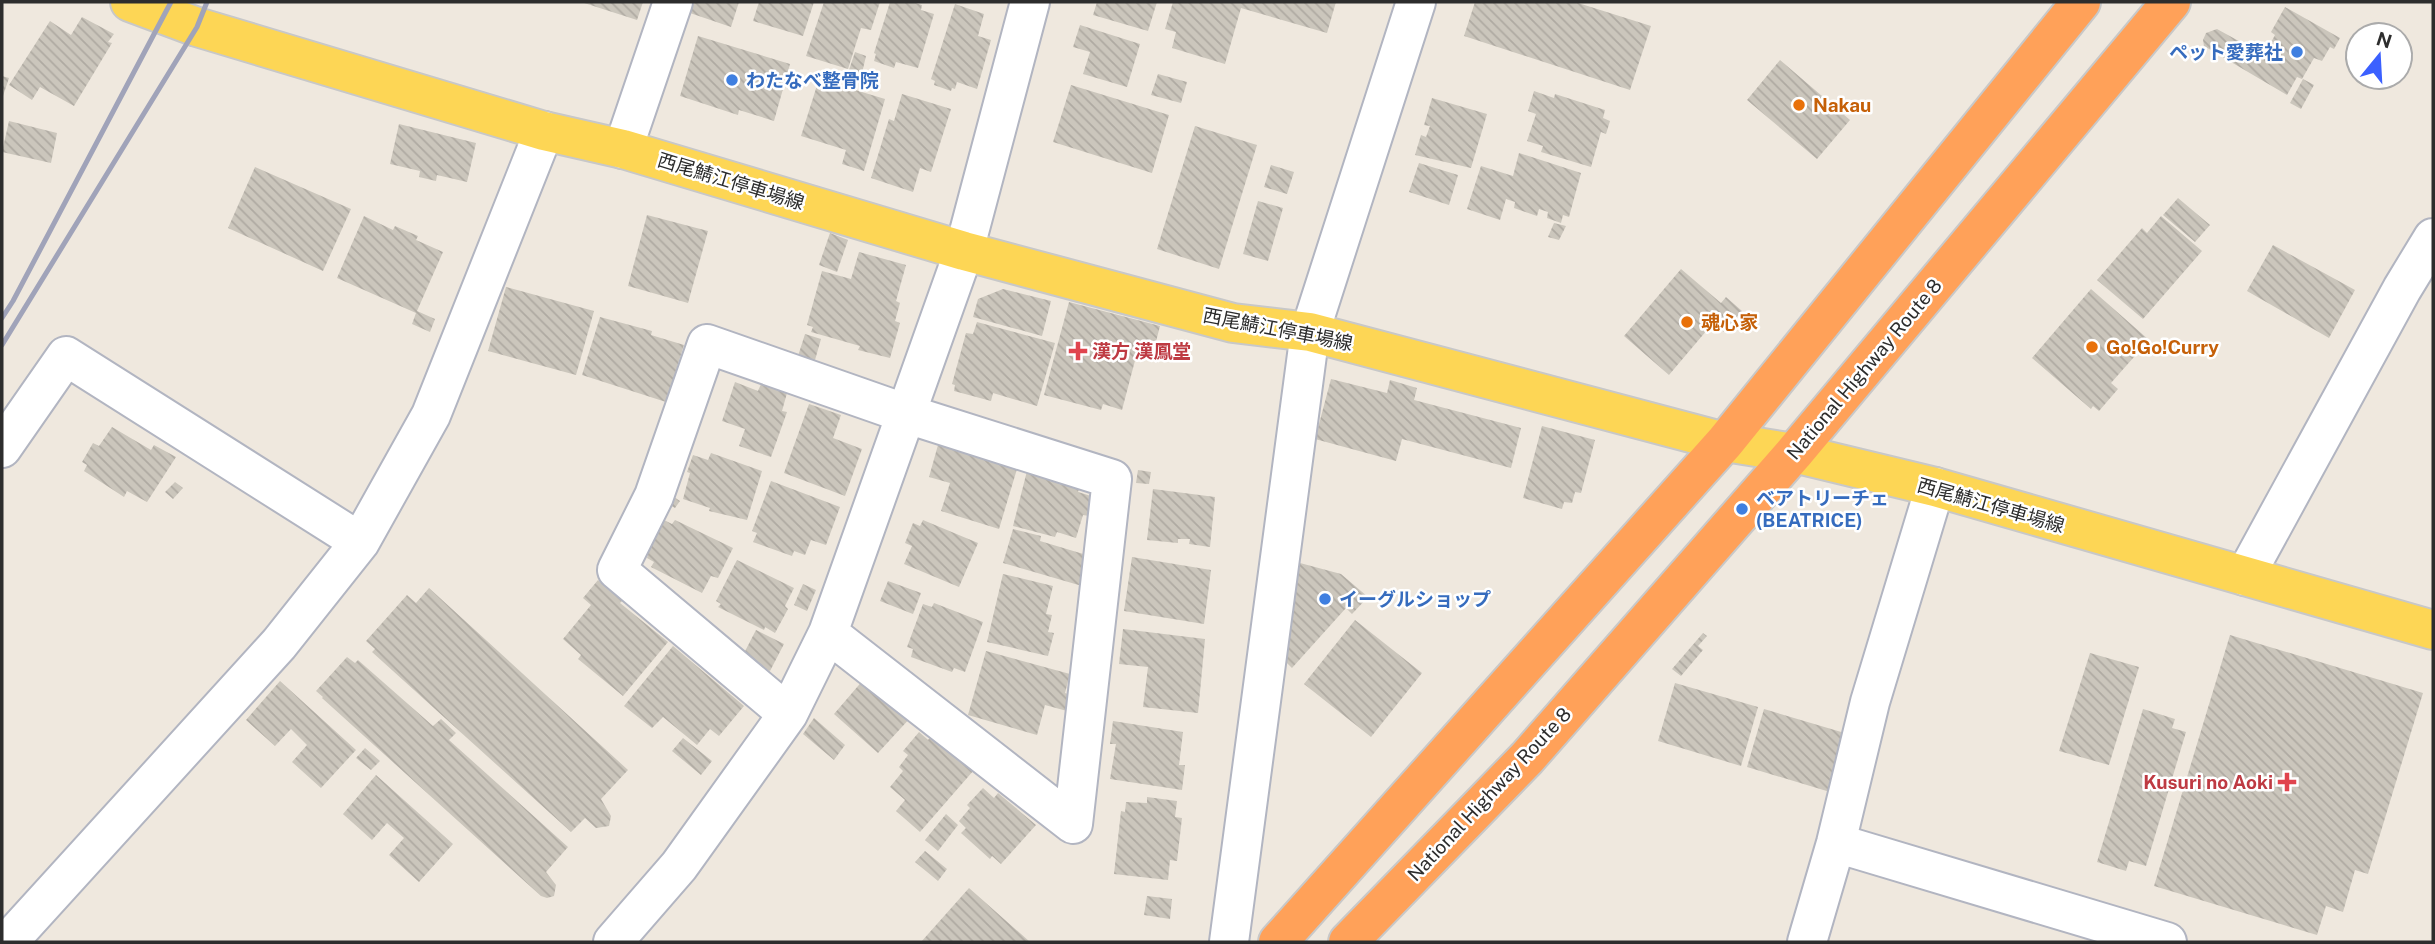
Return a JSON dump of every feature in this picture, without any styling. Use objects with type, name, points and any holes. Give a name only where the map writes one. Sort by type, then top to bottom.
[{"type":"highway","points":[[1278,942],[1725,442],[2081,2]]},
{"type":"highway","name":"National Highway Route 8","points":[[1348,942],[1527,758],[1794,453],[2171,2]]},
{"type":"main road","name":"西尾鯖江停車場線","points":[[130,2],[197,27],[544,131],[623,149],[964,250],[1233,323],[1310,332],[1725,442],[1794,453],[1935,487],[2433,630]]},
{"type":"street","points":[[623,149],[673,2]]},
{"type":"street","points":[[613,942],[679,866],[788,714],[828,633],[964,250],[1030,2]]},
{"type":"street","points":[[1229,942],[1310,332],[1416,2]]},
{"type":"street","points":[[8,942],[279,643],[360,542],[430,415],[544,131]]},
{"type":"street","points":[[2245,576],[2395,301],[2433,238]]},
{"type":"street","points":[[788,714],[617,570],[654,496],[707,344],[907,414],[1112,479],[1073,824],[828,633]]},
{"type":"street","points":[[2,448],[66,356],[360,542]]},
{"type":"street","points":[[1808,942],[1836,843],[1870,702],[1935,487]]},
{"type":"street","points":[[1836,843],[2167,942]]},
{"type":"building","points":[[581,2],[643,2],[637,20]]},
{"type":"building","points":[[694,2],[739,2],[731,27],[690,13]]},
{"type":"building","points":[[759,2],[814,2],[803,36],[753,21]]},
{"type":"building","points":[[824,2],[880,2],[871,30],[861,28],[848,69],[806,56]]},
{"type":"building","points":[[890,2],[912,2],[922,5],[921,10],[934,14],[918,68],[896,62],[894,68],[874,61]]},
{"type":"building","points":[[1097,2],[1157,2],[1148,31],[1093,15]]},
{"type":"building","points":[[1173,2],[1336,2],[1327,33],[1241,8],[1225,64],[1172,48],[1176,32],[1165,29]]},
{"type":"building","points":[[1475,2],[1575,2],[1651,26],[1630,90],[1464,36]]},
{"type":"building","points":[[955,4],[984,14],[978,36],[991,40],[977,89],[957,82],[955,89],[952,88],[951,91],[934,85],[935,81],[931,79]]},
{"type":"building","points":[[2285,7],[2340,38],[2334,49],[2330,47],[2322,61],[2314,58],[2302,79],[2297,77],[2287,95],[2204,46],[2206,33],[2217,29],[2264,55],[2275,35],[2271,32]]},
{"type":"building","points":[[82,17],[114,34],[108,42],[112,43],[74,106],[40,87],[32,100],[9,85],[50,21],[71,35]]},
{"type":"building","points":[[1080,25],[1140,44],[1127,87],[1083,74],[1090,52],[1073,47]]},
{"type":"building","points":[[698,36],[790,64],[774,121],[739,110],[738,115],[680,96]]},
{"type":"building","points":[[855,52],[866,56],[862,73],[849,70]]},
{"type":"building","points":[[1780,60],[1850,120],[1817,159],[1747,100]]},
{"type":"building","points":[[1158,74],[1187,82],[1181,103],[1151,95]]},
{"type":"building","points":[[2,76],[9,78],[2,99]]},
{"type":"building","points":[[819,79],[885,99],[864,171],[842,164],[846,150],[801,136]]},
{"type":"building","points":[[2303,79],[2314,85],[2301,109],[2290,103]]},
{"type":"building","points":[[1071,85],[1169,115],[1152,173],[1053,142]]},
{"type":"building","points":[[1534,91],[1554,98],[1555,94],[1605,110],[1603,118],[1610,121],[1606,134],[1601,132],[1591,167],[1541,152],[1543,146],[1527,141],[1536,114],[1528,111]]},
{"type":"building","points":[[902,94],[951,109],[931,172],[920,168],[913,192],[871,178],[889,119],[894,121]]},
{"type":"building","points":[[1432,98],[1487,114],[1471,168],[1415,155],[1421,135],[1426,137],[1430,126],[1424,125]]},
{"type":"building","points":[[9,121],[57,133],[51,163],[2,152]]},
{"type":"building","points":[[399,124],[476,143],[467,182],[437,175],[436,181],[419,177],[420,171],[390,164]]},
{"type":"building","points":[[1195,126],[1257,145],[1219,269],[1157,249]]},
{"type":"building","points":[[1519,153],[1581,173],[1569,217],[1563,215],[1561,223],[1547,218],[1548,212],[1539,209],[1537,216],[1514,208],[1515,202],[1506,199],[1500,220],[1467,209],[1481,166],[1513,176]]},
{"type":"building","points":[[1419,163],[1458,175],[1449,205],[1409,192]]},
{"type":"building","points":[[1271,165],[1294,172],[1287,194],[1264,187]]},
{"type":"building","points":[[255,167],[351,209],[323,271],[228,228]]},
{"type":"building","points":[[2178,198],[2210,225],[2195,242],[2163,215]]},
{"type":"building","points":[[1258,201],[1283,208],[1268,261],[1243,254]]},
{"type":"building","points":[[647,215],[708,231],[688,303],[628,286]]},
{"type":"building","points":[[364,216],[393,230],[395,226],[418,236],[416,240],[443,252],[417,311],[435,319],[430,332],[412,324],[416,313],[337,278]]},
{"type":"building","points":[[2161,216],[2202,251],[2143,319],[2097,280],[2142,228],[2147,233]]},
{"type":"building","points":[[1554,223],[1566,226],[1559,240],[1548,237]]},
{"type":"building","points":[[830,233],[848,240],[837,272],[819,265]]},
{"type":"building","points":[[2273,245],[2355,290],[2329,338],[2247,291]]},
{"type":"building","points":[[859,252],[906,265],[896,301],[900,303],[895,321],[900,323],[890,358],[858,350],[860,346],[811,332],[813,327],[807,325],[822,271],[851,279]]},
{"type":"building","points":[[1681,269],[1721,303],[1726,297],[1742,311],[1724,332],[1713,323],[1669,375],[1624,336]]},
{"type":"building","points":[[506,287],[594,311],[576,375],[488,351]]},
{"type":"building","points":[[1003,289],[1051,301],[1042,336],[973,317],[978,299]]},
{"type":"building","points":[[2091,289],[2149,340],[2111,383],[2118,389],[2099,411],[2093,406],[2091,409],[2032,358]]},
{"type":"building","points":[[1069,302],[1160,326],[1152,357],[1137,353],[1122,410],[1103,404],[1101,410],[1044,395]]},
{"type":"building","points":[[600,317],[652,331],[651,335],[684,345],[666,402],[582,375]]},
{"type":"building","points":[[977,322],[1055,343],[1037,406],[993,393],[991,401],[954,391],[955,385],[952,384],[966,333],[973,334]]},
{"type":"building","points":[[805,334],[821,339],[815,360],[798,356]]},
{"type":"building","points":[[1331,379],[1387,393],[1390,380],[1417,388],[1414,400],[1521,428],[1511,468],[1402,439],[1396,461],[1315,439]]},
{"type":"building","points":[[735,382],[758,391],[761,384],[787,393],[782,411],[787,412],[771,457],[739,446],[745,429],[722,421]]},
{"type":"building","points":[[809,404],[841,415],[833,438],[862,449],[845,496],[784,473]]},
{"type":"building","points":[[1542,426],[1595,440],[1581,493],[1575,492],[1572,503],[1564,502],[1562,509],[1523,498]]},
{"type":"building","points":[[112,427],[151,450],[154,445],[176,457],[147,502],[127,491],[124,497],[84,471],[87,465],[82,462],[93,443],[99,446]]},
{"type":"building","points":[[938,445],[1017,469],[999,529],[941,511],[950,483],[929,477]]},
{"type":"building","points":[[711,453],[762,471],[747,520],[709,511],[710,508],[683,499],[693,455],[708,460]]},
{"type":"building","points":[[1138,470],[1151,472],[1149,484],[1136,483]]},
{"type":"building","points":[[1027,471],[1080,486],[1078,492],[1091,496],[1089,500],[1093,501],[1089,516],[1083,515],[1076,538],[1057,532],[1055,537],[1013,526]]},
{"type":"building","points":[[771,481],[840,507],[826,545],[811,540],[805,555],[794,551],[792,556],[753,542],[757,533],[752,531]]},
{"type":"building","points":[[175,482],[183,488],[173,499],[165,492]]},
{"type":"building","points":[[1153,489],[1215,497],[1210,547],[1189,544],[1190,539],[1178,539],[1178,543],[1147,540]]},
{"type":"building","points":[[671,495],[680,501],[675,508],[666,503]]},
{"type":"building","points":[[660,518],[672,524],[675,520],[733,548],[718,578],[711,576],[702,593],[651,567],[654,562],[647,558],[648,554],[644,552]]},
{"type":"building","points":[[923,520],[978,543],[959,587],[904,564],[912,546],[905,543],[913,523],[920,526]]},
{"type":"building","points":[[1013,529],[1041,536],[1040,541],[1090,556],[1082,586],[1003,563]]},
{"type":"building","points":[[1132,557],[1211,570],[1204,624],[1124,611]]},
{"type":"building","points":[[737,560],[794,588],[785,606],[788,609],[775,633],[718,607],[721,604],[716,601]]},
{"type":"building","points":[[1300,563],[1341,574],[1368,597],[1352,614],[1346,608],[1292,668],[1283,659]]},
{"type":"building","points":[[1003,574],[1053,586],[1046,614],[1052,615],[1048,632],[1054,633],[1048,656],[987,642]]},
{"type":"building","points":[[598,580],[622,601],[620,603],[668,642],[623,696],[578,659],[581,655],[563,639],[591,605],[583,598]]},
{"type":"building","points":[[888,581],[921,593],[913,614],[880,601]]},
{"type":"building","points":[[803,584],[816,590],[807,611],[794,605]]},
{"type":"building","points":[[429,588],[628,770],[601,799],[611,816],[609,826],[596,828],[585,818],[571,832],[372,652],[375,649],[366,641],[407,595],[416,603]]},
{"type":"building","points":[[934,603],[983,622],[965,672],[954,668],[952,672],[911,657],[913,649],[907,647],[923,604],[932,607]]},
{"type":"building","points":[[1355,620],[1422,673],[1371,737],[1304,684]]},
{"type":"building","points":[[1123,629],[1205,639],[1198,713],[1143,707],[1148,667],[1119,664]]},
{"type":"building","points":[[756,630],[784,644],[770,671],[742,657]]},
{"type":"building","points":[[1703,633],[1707,636],[1698,646],[1703,650],[1681,676],[1672,669]]},
{"type":"building","points":[[2230,635],[2423,693],[2368,874],[2355,870],[2343,912],[2326,906],[2317,935],[2154,886]]},
{"type":"building","points":[[673,646],[744,706],[719,736],[710,729],[697,745],[663,717],[652,728],[624,706]]},
{"type":"building","points":[[986,651],[1070,674],[1065,693],[1071,695],[1067,711],[1045,705],[1037,735],[968,715]]},
{"type":"building","points":[[2090,653],[2139,667],[2109,765],[2059,751]]},
{"type":"building","points":[[347,657],[355,663],[358,660],[433,726],[441,719],[456,733],[449,740],[568,847],[546,872],[556,885],[554,896],[541,896],[322,698],[316,691]]},
{"type":"building","points":[[864,679],[912,716],[878,753],[834,714]]},
{"type":"building","points":[[280,681],[356,750],[321,788],[292,762],[307,745],[291,729],[275,746],[246,720]]},
{"type":"building","points":[[1675,683],[1758,707],[1741,766],[1658,741]]},
{"type":"building","points":[[1764,709],[1848,734],[1830,792],[1747,767]]},
{"type":"building","points":[[2143,709],[2175,719],[2172,728],[2186,732],[2146,866],[2129,861],[2126,871],[2097,862]]},
{"type":"building","points":[[814,718],[845,745],[834,760],[803,734]]},
{"type":"building","points":[[1113,721],[1183,732],[1179,765],[1185,765],[1182,790],[1110,779],[1116,744],[1110,744]]},
{"type":"building","points":[[919,732],[928,740],[933,734],[974,770],[920,832],[896,811],[905,800],[890,787],[903,771],[899,767],[908,755],[903,751]]},
{"type":"building","points":[[683,738],[712,761],[701,775],[672,751]]},
{"type":"building","points":[[365,748],[380,761],[371,770],[356,758]]},
{"type":"building","points":[[376,775],[453,844],[419,882],[389,855],[404,838],[387,823],[372,840],[343,814]]},
{"type":"building","points":[[983,788],[994,798],[998,793],[1036,825],[1001,864],[992,856],[990,859],[961,833],[966,828],[959,821],[970,808],[967,805]]},
{"type":"building","points":[[1147,797],[1177,801],[1175,817],[1182,818],[1177,861],[1170,860],[1168,880],[1114,874],[1121,811],[1125,812],[1126,802],[1147,803]]},
{"type":"building","points":[[946,814],[958,825],[938,851],[925,840]]},
{"type":"building","points":[[925,851],[947,869],[938,881],[915,862]]},
{"type":"building","points":[[969,888],[1030,942],[921,942]]},
{"type":"building","points":[[1147,896],[1172,899],[1170,919],[1144,915]]},
{"type":"railway","points":[[2,318],[171,2]]},
{"type":"railway","points":[[2,345],[197,27],[207,2]]},
{"type":"place","name":"ペット愛葬社","points":[[2297,52]]},
{"type":"place","name":"わたなべ整骨院","points":[[732,80]]},
{"type":"place","name":"Nakau","points":[[1799,105]]},
{"type":"place","name":"魂心家","points":[[1687,322]]},
{"type":"place","name":"Go!Go!Curry","points":[[2092,347]]},
{"type":"place","name":"漢方 漢鳳堂","points":[[1078,351]]},
{"type":"place","name":"ベアトリーチェ (BEATRICE)","points":[[1742,509]]},
{"type":"place","name":"イーグルショップ","points":[[1325,599]]},
{"type":"place","name":"Kusuri no Aoki","points":[[2287,782]]}]
